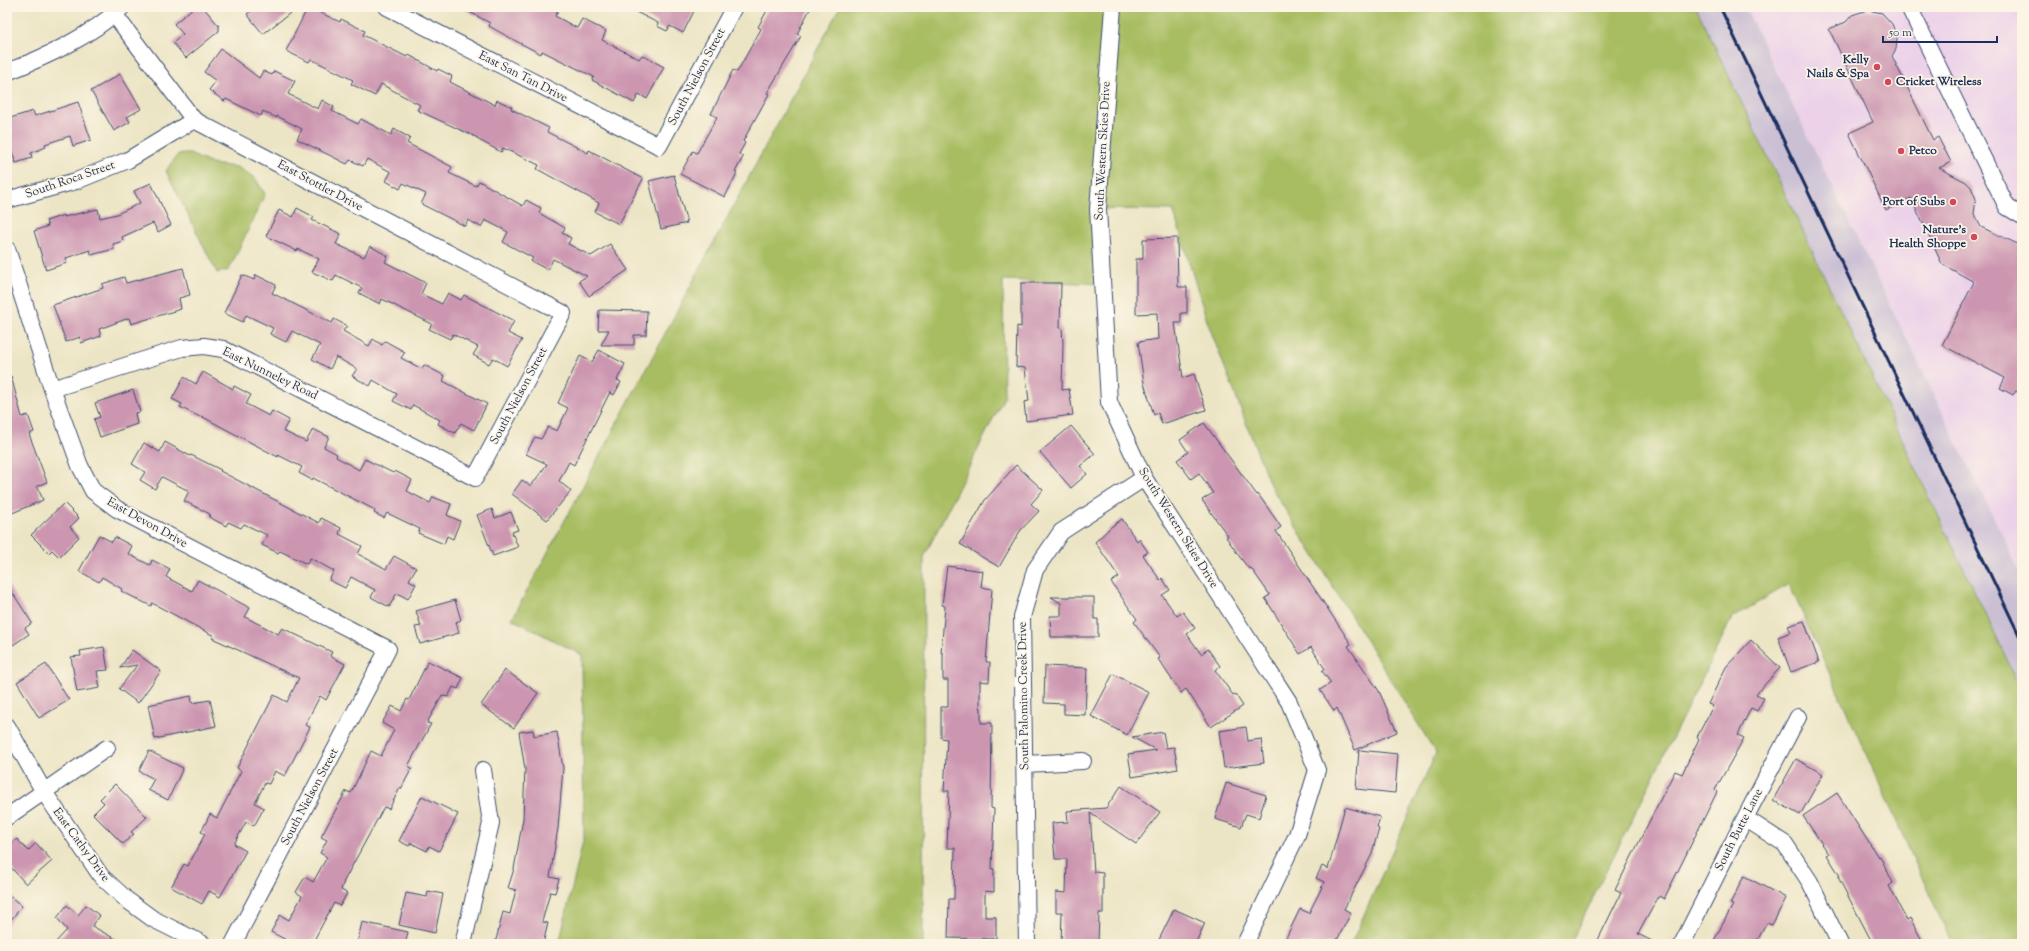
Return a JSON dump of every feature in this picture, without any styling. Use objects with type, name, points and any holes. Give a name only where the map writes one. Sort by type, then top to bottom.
[{"type":"street","name":"East San Tan Drive","points":[[387,7],[659,146]]},
{"type":"street","name":"South Nielson Street","points":[[659,146],[734,7]]},
{"type":"street","name":"South Western Skies Drive","points":[[1113,7],[1098,209],[1109,402],[1144,478],[1289,702],[1317,770],[1297,836],[1245,944]]},
{"type":"street","points":[[1909,7],[2007,207],[2022,216]]},
{"type":"street","points":[[7,72],[41,59],[67,46],[118,10]]},
{"type":"street","name":"East Stottler Drive","points":[[118,10],[194,120],[563,313]]},
{"type":"street","name":"South Roca Street","points":[[7,200],[76,181],[128,160],[194,120]]},
{"type":"street","name":"East Devon Drive","points":[[7,249],[52,389],[80,466],[93,491],[117,509],[388,650]]},
{"type":"street","name":"South Nielson Street","points":[[475,478],[563,313]]},
{"type":"street","name":"East Nunneley Road","points":[[52,389],[182,348],[204,346],[223,349],[475,478]]},
{"type":"street","name":"South Palomino Creek Drive","points":[[1028,944],[1022,616],[1035,570],[1061,532],[1144,478]]},
{"type":"street","name":"South Nielson Street","points":[[233,944],[388,650]]},
{"type":"street","name":"South Butte Lane","points":[[1682,944],[1744,818],[1798,717]]},
{"type":"street","name":"East Cathy Drive","points":[[7,726],[44,792],[101,876],[127,900],[153,919],[203,944]]},
{"type":"street","points":[[7,817],[107,748]]},
{"type":"street","points":[[1025,764],[1083,761]]},
{"type":"street","points":[[463,944],[491,823],[483,770]]},
{"type":"street","points":[[1744,818],[1785,844],[1810,882],[1840,944]]},
{"type":"shaded area","points":[[1696,7],[1745,7],[2004,539],[2022,578],[2022,691]]},
{"type":"shaded area","points":[[1745,7],[2022,7],[2022,578],[2004,539]]},
{"type":"green space","points":[[840,7],[1696,7],[2022,691],[2022,944],[1952,944],[1789,584],[1732,618],[1570,944],[1351,944],[1436,753],[1270,485],[1207,321],[1173,210],[1098,209],[1102,284],[1003,280],[1004,397],[924,557],[923,944],[559,944],[584,837],[582,655],[512,619]]},
{"type":"green space","points":[[178,154],[190,154],[212,164],[237,167],[255,178],[265,194],[229,270],[217,273],[166,171]]},
{"type":"building","points":[[194,7],[203,7],[219,26],[219,31],[186,58],[173,43],[183,34],[174,24]]},
{"type":"building","points":[[256,7],[298,7],[263,34],[247,14]]},
{"type":"building","points":[[308,7],[340,22],[341,19],[365,31],[363,35],[407,57],[409,55],[437,71],[438,69],[452,76],[450,82],[495,105],[497,100],[512,107],[511,109],[549,128],[547,132],[588,153],[589,150],[643,179],[619,224],[595,212],[599,203],[537,169],[539,165],[503,148],[501,152],[477,139],[478,138],[417,110],[420,105],[381,84],[375,96],[351,84],[353,80],[311,59],[309,62],[286,51]]},
{"type":"building","points":[[460,7],[550,7],[558,11],[555,16],[577,28],[582,19],[606,31],[602,40],[639,59],[642,55],[664,67],[647,99],[639,94],[634,103],[592,80],[594,77],[542,51],[541,54],[512,39],[489,26],[490,23]]},
{"type":"building","points":[[626,7],[686,7],[694,11],[683,33],[670,26],[667,31],[657,26],[658,23]]},
{"type":"building","points":[[769,7],[811,7],[797,34],[801,36],[767,93],[769,94],[743,141],[745,143],[739,154],[743,157],[725,197],[680,174],[693,151],[697,153],[717,117],[711,114],[733,70],[737,72],[761,29],[758,27]]},
{"type":"building","points":[[1868,10],[1882,13],[1892,24],[1897,38],[1896,49],[1892,56],[1933,140],[1938,137],[1951,162],[1939,168],[1966,182],[1971,187],[1976,199],[1974,214],[1981,227],[2022,246],[2022,395],[2016,391],[2013,395],[2000,388],[2005,378],[1942,345],[1974,282],[1942,264],[1911,198],[1886,210],[1849,133],[1873,122],[1829,29],[1846,22],[1852,15]]},
{"type":"building","points":[[221,49],[259,78],[263,71],[272,75],[274,71],[295,81],[288,94],[318,109],[322,100],[334,107],[332,111],[358,124],[361,119],[391,135],[394,129],[410,138],[407,143],[452,167],[449,173],[476,186],[479,181],[523,206],[526,200],[541,208],[539,213],[565,228],[562,233],[571,238],[568,244],[591,256],[610,244],[628,270],[589,296],[579,281],[587,276],[553,259],[548,270],[531,261],[533,258],[503,242],[508,232],[485,220],[481,227],[468,220],[465,226],[421,204],[426,194],[403,183],[400,189],[386,181],[391,172],[367,159],[363,166],[350,160],[347,164],[297,139],[302,129],[277,116],[277,118],[263,111],[261,116],[226,99],[224,101],[209,90],[216,81],[204,72]]},
{"type":"building","points":[[120,74],[141,109],[127,117],[130,122],[114,131],[91,91]]},
{"type":"building","points":[[78,102],[91,140],[73,146],[70,136],[45,144],[46,147],[31,153],[32,158],[16,163],[7,138],[7,119],[33,111],[35,116]]},
{"type":"building","points":[[674,175],[687,223],[661,229],[649,181]]},
{"type":"building","points":[[151,183],[171,225],[158,232],[153,223],[122,237],[123,241],[113,244],[114,249],[91,255],[90,250],[66,258],[67,263],[46,270],[34,231],[48,226],[46,221],[64,215],[64,217],[98,209],[100,218],[117,214],[140,203],[134,191]]},
{"type":"building","points":[[297,208],[314,217],[312,220],[341,234],[336,244],[364,257],[370,246],[388,256],[385,262],[426,283],[421,294],[442,304],[448,293],[461,300],[464,295],[514,321],[508,333],[522,340],[507,366],[493,358],[489,364],[473,355],[478,347],[453,334],[450,339],[429,329],[432,324],[382,299],[380,304],[359,293],[362,288],[336,275],[333,281],[312,272],[319,259],[298,249],[297,251],[266,236],[279,210],[293,217]]},
{"type":"building","points":[[1177,238],[1178,287],[1187,287],[1187,313],[1181,313],[1181,323],[1175,323],[1183,378],[1194,374],[1206,410],[1162,424],[1158,413],[1154,415],[1144,383],[1138,342],[1158,339],[1157,313],[1136,314],[1136,259],[1143,259],[1143,239]]},
{"type":"building","points":[[183,268],[190,295],[179,298],[181,309],[131,324],[129,318],[99,329],[101,336],[81,343],[80,337],[66,342],[53,305],[103,288],[102,284],[124,277],[126,283]]},
{"type":"building","points":[[242,275],[254,280],[256,275],[276,285],[272,293],[332,323],[334,319],[347,326],[343,331],[369,346],[373,339],[382,345],[385,341],[405,352],[401,358],[422,369],[424,365],[445,376],[443,381],[487,404],[474,430],[461,423],[455,433],[438,424],[440,420],[413,405],[411,410],[393,401],[397,394],[373,380],[370,386],[352,376],[357,369],[336,357],[330,369],[312,359],[320,345],[292,331],[286,342],[270,334],[273,328],[246,315],[243,322],[224,313]]},
{"type":"building","points":[[1021,283],[1061,283],[1060,328],[1062,328],[1063,343],[1062,390],[1069,389],[1073,415],[1026,421],[1024,402],[1029,401],[1025,368],[1016,367],[1017,326],[1021,327]]},
{"type":"building","points":[[599,310],[647,311],[646,335],[634,335],[634,345],[601,345],[609,330],[598,330]]},
{"type":"building","points":[[599,350],[625,364],[617,380],[621,382],[614,395],[610,392],[574,465],[569,462],[559,481],[571,491],[547,520],[512,494],[522,480],[531,486],[547,464],[526,454],[535,437],[541,439],[548,427],[557,431],[568,408],[558,403],[580,356],[592,362]]},
{"type":"building","points":[[203,372],[233,389],[234,386],[251,395],[246,404],[269,416],[272,411],[289,420],[283,431],[306,442],[313,429],[329,437],[324,447],[337,454],[336,457],[359,470],[365,459],[393,473],[395,471],[412,480],[407,491],[430,503],[433,497],[451,504],[447,515],[460,521],[453,539],[447,536],[444,544],[418,533],[420,529],[387,513],[384,518],[374,513],[375,510],[313,478],[312,480],[299,473],[302,467],[278,455],[278,457],[201,416],[200,417],[180,407],[182,404],[172,399],[184,377],[196,384]]},
{"type":"building","points":[[11,376],[22,417],[28,415],[34,432],[29,434],[47,482],[37,486],[43,500],[10,514],[7,508],[7,377]]},
{"type":"building","points":[[133,390],[140,412],[135,413],[137,424],[100,437],[94,419],[100,417],[95,403]]},
{"type":"building","points":[[1204,423],[1281,527],[1276,531],[1351,644],[1348,646],[1379,691],[1397,732],[1355,750],[1337,708],[1334,711],[1320,690],[1331,683],[1322,671],[1325,669],[1311,647],[1300,654],[1265,598],[1270,595],[1251,568],[1249,569],[1239,556],[1226,537],[1228,536],[1202,500],[1213,493],[1199,473],[1191,479],[1177,460],[1188,452],[1180,440]]},
{"type":"building","points":[[1071,426],[1095,454],[1080,466],[1087,474],[1071,488],[1040,452]]},
{"type":"building","points":[[165,442],[190,456],[191,455],[221,470],[220,471],[319,523],[321,518],[341,528],[339,534],[362,546],[358,554],[386,569],[394,556],[416,568],[409,580],[416,584],[408,599],[397,593],[389,607],[371,597],[375,590],[351,577],[345,588],[329,580],[334,571],[310,558],[307,564],[280,551],[278,553],[262,545],[267,535],[244,524],[241,528],[228,522],[226,526],[209,517],[210,514],[184,501],[189,491],[162,477],[155,489],[140,480],[145,472],[132,464],[144,443],[160,452]]},
{"type":"building","points":[[1016,465],[1043,490],[1031,504],[1039,511],[1020,531],[999,567],[960,544],[985,500]]},
{"type":"building","points":[[64,503],[79,518],[70,527],[79,537],[59,557],[52,550],[49,553],[31,535]]},
{"type":"building","points":[[492,509],[495,518],[511,512],[518,530],[512,532],[518,547],[493,556],[477,515]]},
{"type":"building","points":[[1122,519],[1137,541],[1139,539],[1148,552],[1143,555],[1160,580],[1162,578],[1170,590],[1162,595],[1177,616],[1183,612],[1195,628],[1187,634],[1201,654],[1208,649],[1220,666],[1215,670],[1243,706],[1211,727],[1186,689],[1181,693],[1158,659],[1160,658],[1134,622],[1137,619],[1111,582],[1119,577],[1095,542]]},
{"type":"building","points":[[99,535],[112,542],[115,537],[132,546],[128,554],[150,565],[152,560],[170,569],[166,577],[192,591],[198,580],[250,608],[245,617],[278,634],[282,628],[332,652],[330,656],[345,664],[326,700],[320,696],[305,725],[310,727],[285,776],[275,771],[269,784],[265,783],[255,803],[264,808],[254,826],[246,822],[234,844],[246,851],[220,897],[209,891],[202,904],[171,887],[184,864],[188,866],[205,834],[201,832],[210,814],[217,818],[241,771],[237,768],[274,695],[287,702],[299,678],[212,638],[214,636],[152,603],[151,606],[121,591],[122,589],[102,577],[99,582],[79,571]]},
{"type":"building","points":[[947,566],[983,571],[981,587],[992,589],[986,662],[990,662],[989,682],[980,681],[980,708],[981,723],[992,723],[991,808],[994,809],[992,869],[994,869],[994,892],[985,891],[985,917],[996,917],[996,939],[948,938],[949,899],[954,899],[955,848],[947,848],[949,791],[944,791],[947,739],[941,738],[941,707],[948,707],[948,680],[943,680],[943,653],[941,653],[945,606],[942,605]]},
{"type":"building","points":[[7,584],[32,623],[25,628],[29,634],[13,645],[7,636]]},
{"type":"building","points":[[1051,597],[1094,597],[1094,619],[1098,619],[1098,637],[1051,637],[1050,616],[1061,616],[1061,603]]},
{"type":"building","points":[[455,600],[461,620],[456,622],[459,633],[420,644],[415,627],[421,626],[416,611]]},
{"type":"building","points":[[1804,621],[1819,662],[1791,672],[1778,637],[1791,632],[1788,626]]},
{"type":"building","points":[[1751,640],[1780,668],[1756,694],[1764,698],[1757,711],[1751,708],[1738,735],[1744,738],[1715,790],[1717,792],[1664,899],[1659,896],[1638,934],[1658,944],[1596,944],[1621,893],[1615,890],[1659,802],[1675,771],[1682,774],[1699,739],[1697,737],[1713,706],[1708,704],[1726,667]]},
{"type":"building","points":[[104,647],[108,670],[97,671],[100,688],[77,692],[71,657],[81,656],[80,651]]},
{"type":"building","points":[[132,650],[161,671],[138,703],[119,689],[137,665],[120,668]]},
{"type":"building","points":[[428,661],[463,678],[458,689],[453,687],[448,697],[442,695],[427,723],[431,724],[408,766],[412,768],[401,789],[400,788],[389,809],[384,807],[344,881],[341,890],[347,893],[340,906],[334,903],[314,940],[312,939],[309,944],[294,944],[271,932],[280,915],[289,920],[302,896],[296,892],[305,877],[313,882],[327,857],[320,853],[327,840],[321,837],[346,791],[351,793],[371,751],[381,756],[394,730],[382,723],[392,706],[401,711],[407,699],[409,700]]},
{"type":"building","points":[[46,664],[69,700],[39,718],[17,682]]},
{"type":"building","points":[[1045,666],[1087,668],[1085,715],[1064,714],[1064,704],[1044,703]]},
{"type":"building","points":[[505,670],[538,693],[514,728],[481,705]]},
{"type":"building","points":[[1113,674],[1149,692],[1127,735],[1091,716]]},
{"type":"building","points":[[191,696],[192,703],[210,700],[216,726],[155,739],[148,705]]},
{"type":"building","points":[[1246,727],[1248,741],[1261,739],[1264,763],[1224,768],[1219,731]]},
{"type":"building","points":[[533,730],[534,736],[557,732],[563,768],[558,828],[550,877],[559,879],[555,893],[550,892],[542,922],[548,923],[543,944],[495,944],[503,912],[510,914],[516,890],[508,888],[514,869],[523,819],[525,769],[519,732]]},
{"type":"building","points":[[1163,732],[1166,748],[1174,747],[1178,769],[1132,777],[1128,754],[1156,750],[1132,737]]},
{"type":"building","points":[[1359,750],[1398,754],[1395,793],[1356,789]]},
{"type":"building","points":[[149,751],[183,768],[168,800],[148,790],[154,779],[139,771]]},
{"type":"building","points":[[1796,759],[1823,774],[1800,815],[1773,800]]},
{"type":"building","points":[[1226,783],[1266,795],[1259,818],[1246,814],[1241,827],[1215,819]]},
{"type":"building","points":[[115,784],[147,817],[131,832],[134,834],[123,844],[93,814],[104,803],[100,799]]},
{"type":"building","points":[[1121,786],[1160,812],[1136,844],[1090,813],[1094,872],[1103,873],[1103,913],[1099,913],[1098,944],[1061,944],[1062,912],[1056,912],[1056,892],[1066,893],[1067,859],[1055,859],[1052,823],[1068,822],[1067,811],[1106,808]]},
{"type":"building","points":[[1837,793],[1878,857],[1880,856],[1893,883],[1889,886],[1907,920],[1910,918],[1924,944],[1873,944],[1838,877],[1840,876],[1827,855],[1829,854],[1803,816]]},
{"type":"building","points":[[422,796],[458,814],[439,851],[429,846],[427,851],[411,843],[409,846],[399,841]]},
{"type":"building","points":[[1345,807],[1380,817],[1377,828],[1379,829],[1371,856],[1344,909],[1351,913],[1335,944],[1283,944],[1300,909],[1309,913],[1320,891],[1324,882],[1316,878],[1322,866],[1328,869]]},
{"type":"building","points":[[17,839],[28,851],[36,843],[52,861],[26,884],[7,863],[7,848]]},
{"type":"building","points":[[1744,876],[1786,898],[1772,925],[1767,923],[1755,944],[1712,944],[1733,905],[1730,904]]},
{"type":"building","points":[[428,891],[443,894],[435,933],[399,925],[406,893],[427,897]]},
{"type":"building","points":[[7,894],[22,906],[7,925]]},
{"type":"building","points":[[67,905],[78,915],[86,905],[100,916],[92,926],[124,944],[54,944],[67,930],[57,918]]},
{"type":"building","points":[[1174,909],[1205,923],[1195,944],[1157,944]]},
{"type":"building","points":[[362,922],[408,932],[405,944],[357,944]]},
{"type":"railway","points":[[1720,7],[2022,641]]},
{"type":"place","name":"Kelly Nails & Spa","points":[[1877,67]]},
{"type":"place","name":"Cricket Wireless","points":[[1888,82]]},
{"type":"place","name":"Petco","points":[[1901,151]]},
{"type":"place","name":"Port of Subs","points":[[1953,202]]},
{"type":"place","name":"Nature's Health Shoppe","points":[[1974,237]]}]
